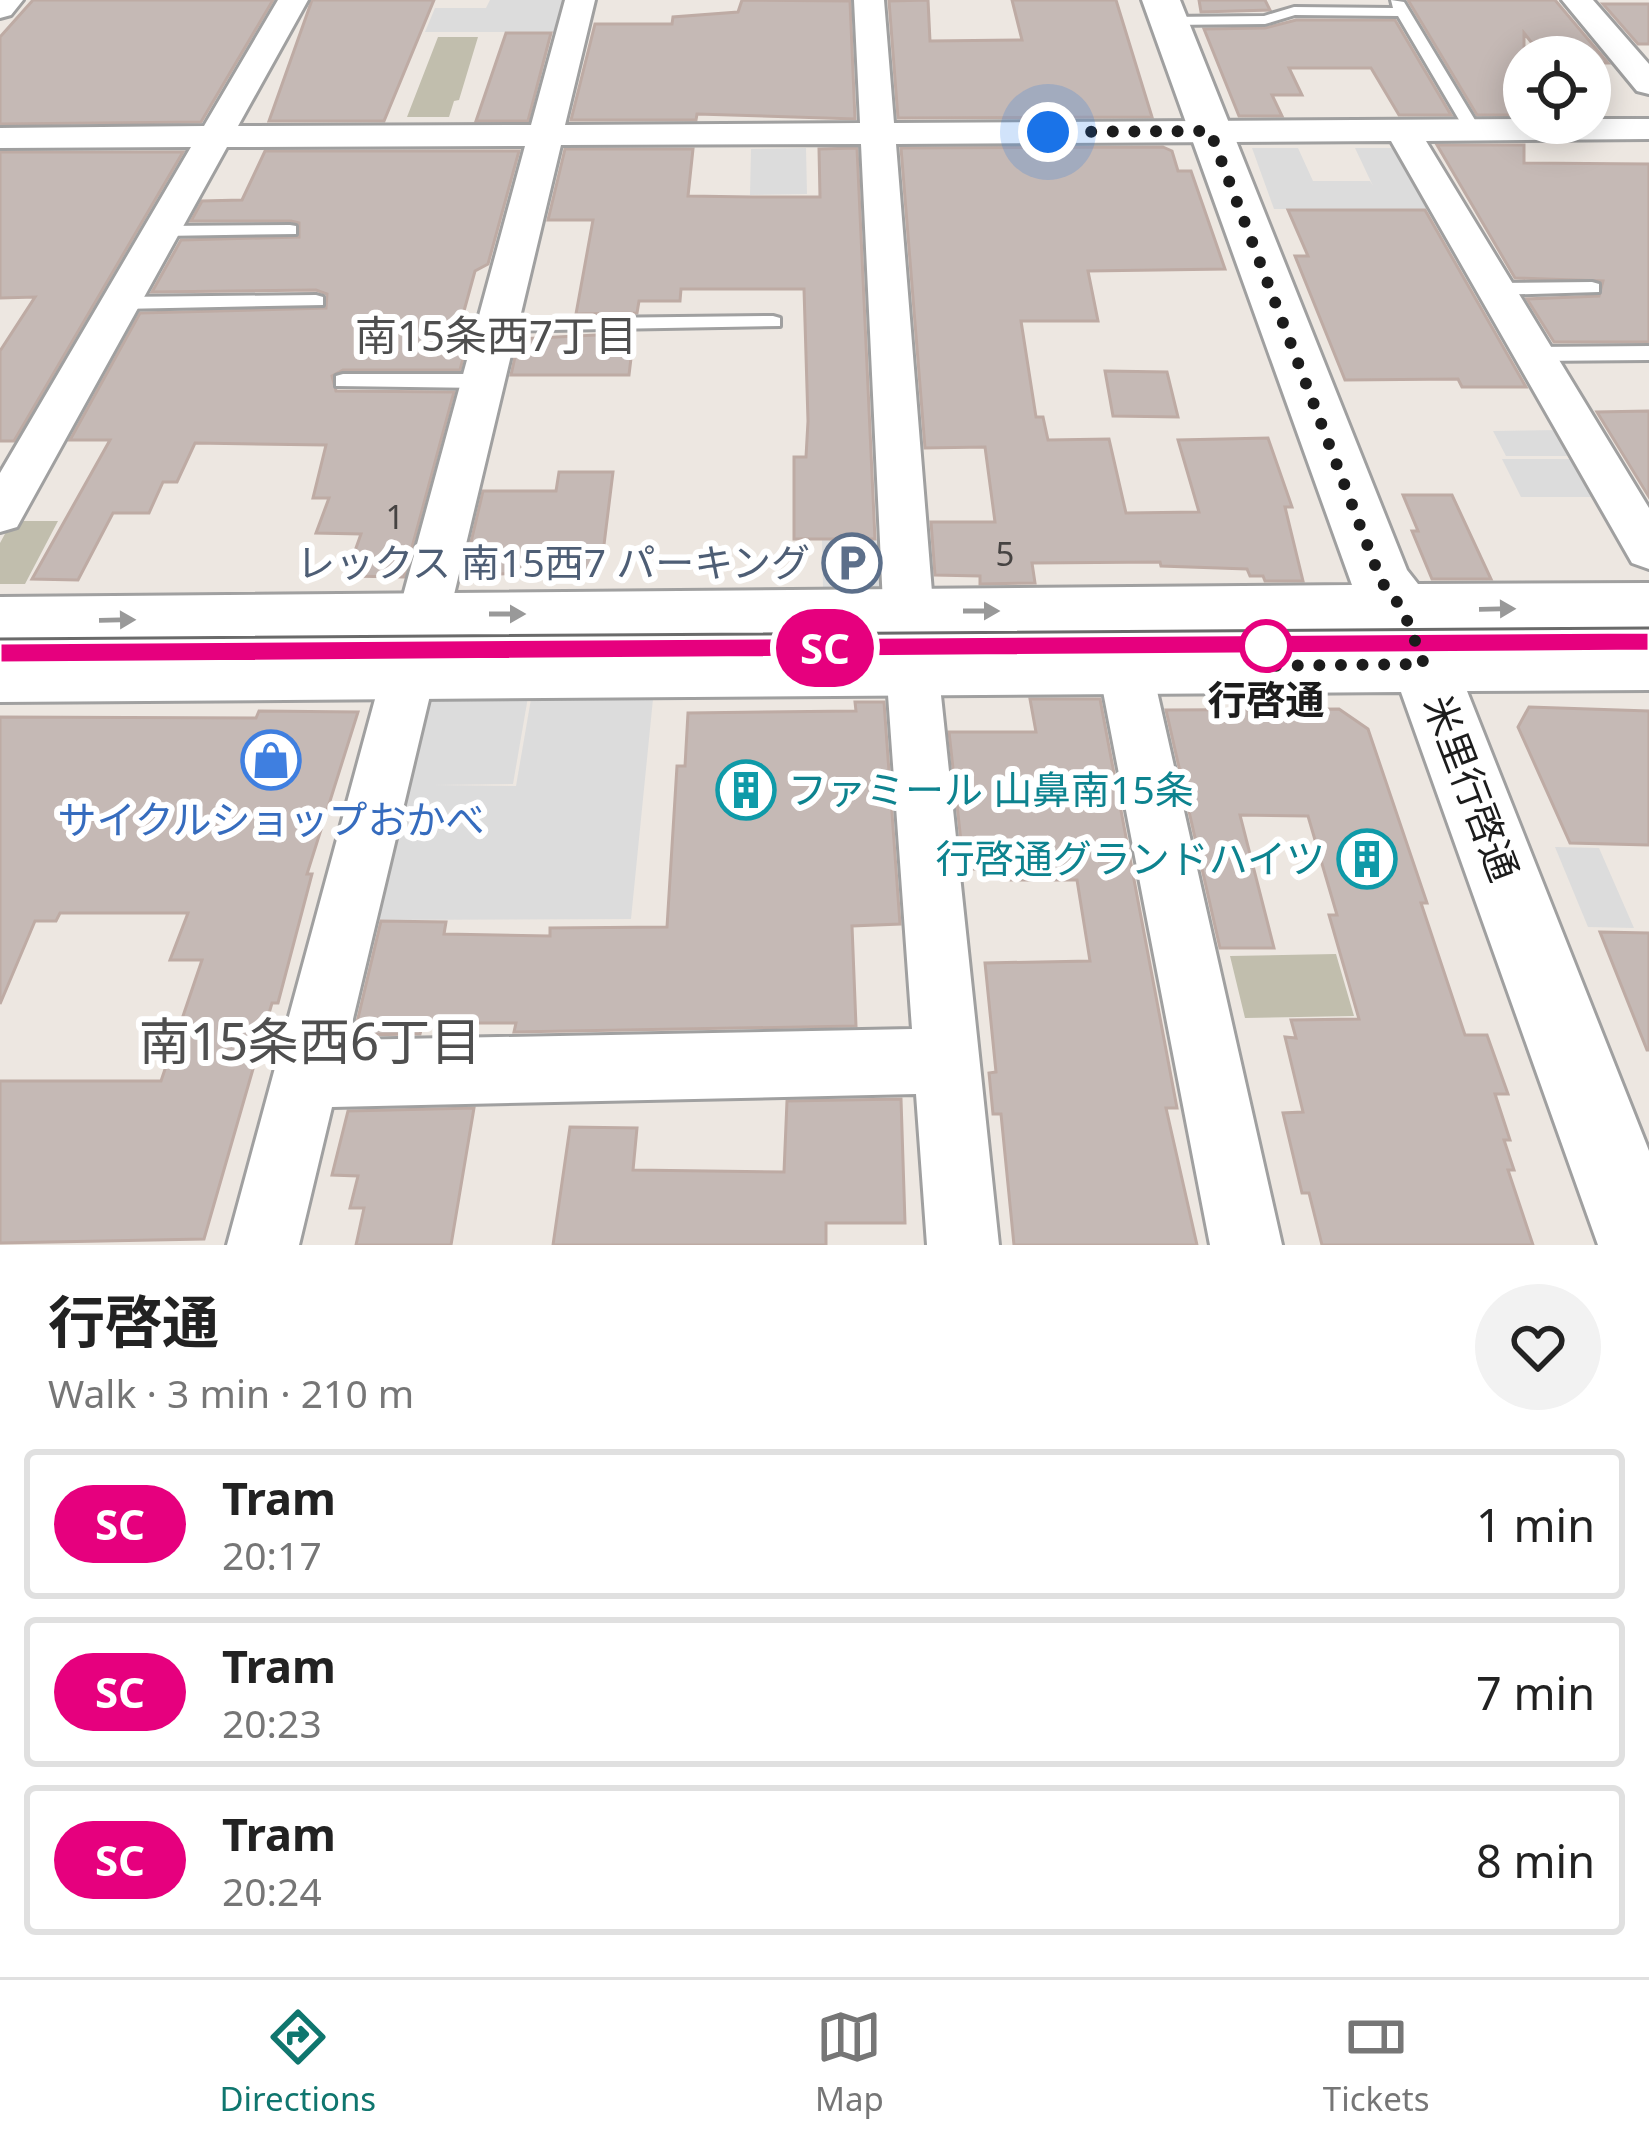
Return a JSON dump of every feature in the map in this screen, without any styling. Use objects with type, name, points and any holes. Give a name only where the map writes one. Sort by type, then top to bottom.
[{"type":"street","points":[[0,9],[8,0]]},
{"type":"street","points":[[0,514],[293,0]]},
{"type":"street","points":[[263,1245],[580,0]]},
{"type":"street","points":[[868,0],[910,640],[963,1245]]},
{"type":"street","points":[[1577,0],[1649,84]]},
{"type":"street","name":"米里行啓通","points":[[1165,10],[1381,581],[1414,638],[1642,1245]]},
{"type":"street","points":[[0,138],[1649,129]]},
{"type":"street","points":[[1402,130],[1649,550]]},
{"type":"street","points":[[1414,638],[1649,608]]},
{"type":"street","points":[[0,622],[416,643],[1414,638],[1649,663]]},
{"type":"street","points":[[1120,639],[1246,1245]]},
{"type":"street","points":[[0,675],[416,643]]},
{"type":"street","points":[[306,1074],[949,1060]]},
{"type":"lane","points":[[1165,10],[1265,20],[1294,11],[1399,6],[1473,130]]},
{"type":"lane","points":[[161,231],[290,230]]},
{"type":"lane","points":[[1495,290],[1592,288]]},
{"type":"lane","points":[[120,303],[316,301]]},
{"type":"lane","points":[[496,325],[773,322]]},
{"type":"lane","points":[[1534,355],[1649,353]]},
{"type":"lane","points":[[343,381],[482,380]]},
{"type":"shaded area","points":[[490,0],[565,0],[557,32],[425,32],[435,8],[486,8]]},
{"type":"shaded area","points":[[438,37],[478,37],[459,100],[454,101],[449,117],[407,117]]},
{"type":"shaded area","points":[[806,148],[807,194],[750,195],[751,149]]},
{"type":"shaded area","points":[[1252,148],[1298,148],[1313,181],[1370,181],[1373,186],[1355,148],[1401,148],[1433,209],[1274,209]]},
{"type":"shaded area","points":[[1560,430],[1575,456],[1506,456],[1493,431]]},
{"type":"shaded area","points":[[1502,459],[1577,459],[1598,497],[1521,497]]},
{"type":"shaded area","points":[[12,521],[58,521],[25,584],[0,584],[0,543]]},
{"type":"shaded area","name":"レックス 南15西7 パーキング","points":[[822,539],[880,539],[882,588],[823,588]]},
{"type":"shaded area","points":[[528,697],[513,784],[434,785],[516,786],[531,699],[653,699],[631,919],[360,920],[415,699]]},
{"type":"shaded area","points":[[1555,847],[1599,848],[1634,928],[1588,927]]},
{"type":"shaded area","points":[[1336,954],[1354,1016],[1245,1018],[1230,956]]},
{"type":"building","points":[[33,0],[273,0],[201,122],[0,124],[0,37]]},
{"type":"building","points":[[312,0],[434,0],[384,121],[269,121]]},
{"type":"building","points":[[742,0],[850,1],[855,119],[697,114],[696,120],[571,120],[595,24],[672,24],[673,17],[738,12]]},
{"type":"building","points":[[928,0],[930,41],[1022,40],[1012,0],[1116,0],[1152,117],[898,118],[889,1]]},
{"type":"building","points":[[1199,0],[1265,0],[1270,10],[1201,12]]},
{"type":"building","points":[[1408,0],[1555,0],[1585,36],[1503,36],[1503,115],[1477,115]]},
{"type":"building","points":[[1603,4],[1649,4],[1649,44],[1638,44]]},
{"type":"building","points":[[1296,20],[1395,20],[1451,115],[1399,115],[1371,68],[1289,68],[1302,95],[1272,95],[1282,116],[1239,116],[1204,29],[1265,28]]},
{"type":"building","points":[[506,33],[551,33],[528,121],[476,121]]},
{"type":"building","points":[[1437,145],[1524,145],[1524,163],[1649,164],[1649,342],[1554,342],[1527,299],[1599,296],[1603,281],[1515,278]]},
{"type":"building","points":[[1163,147],[1172,151],[1178,171],[1191,171],[1225,269],[1088,271],[1098,321],[1021,321],[1036,417],[1043,417],[1048,440],[1109,439],[1126,513],[1199,512],[1178,440],[1268,438],[1292,507],[1285,507],[1303,581],[1265,581],[1263,576],[1250,576],[1247,569],[1161,566],[1160,562],[1032,563],[1035,583],[980,584],[980,576],[935,575],[931,522],[995,522],[985,447],[925,448],[901,148]]},
{"type":"building","points":[[857,148],[875,539],[794,539],[794,457],[806,457],[808,421],[804,289],[681,289],[680,301],[639,301],[637,313],[576,314],[593,220],[548,220],[565,149],[693,149],[688,196],[820,197],[819,149]]},
{"type":"building","points":[[265,151],[519,151],[488,264],[475,271],[456,340],[468,340],[460,370],[343,370],[332,376],[336,391],[454,392],[404,577],[346,576],[361,534],[316,533],[329,498],[313,498],[326,445],[195,443],[177,482],[163,482],[149,513],[113,513],[78,580],[32,579],[110,440],[70,440],[140,313],[326,308],[327,294],[316,290],[152,292],[181,240],[299,237],[299,223],[291,221],[191,221],[202,201],[242,200]]},
{"type":"building","points":[[0,152],[183,152],[14,441],[0,441],[0,351],[35,297],[0,298]]},
{"type":"building","points":[[1288,210],[1425,210],[1526,387],[1462,387],[1458,379],[1345,380],[1295,256],[1308,256]]},
{"type":"building","points":[[634,333],[629,375],[511,375],[519,339]]},
{"type":"building","points":[[1105,371],[1167,372],[1178,417],[1113,416]]},
{"type":"building","points":[[1649,411],[1649,497],[1597,412]]},
{"type":"building","points":[[559,472],[613,472],[601,569],[463,576],[483,491],[556,491]]},
{"type":"building","points":[[1403,495],[1452,495],[1491,579],[1432,579]]},
{"type":"building","points":[[1030,699],[1100,699],[1177,1108],[1166,1108],[1197,1245],[1014,1245],[1001,1114],[993,1114],[989,1073],[996,1072],[985,963],[1090,961],[1077,880],[1011,880],[1010,869],[964,869],[949,732],[1036,732]]},
{"type":"building","points":[[855,702],[884,702],[900,924],[852,926],[856,1026],[514,1032],[516,1023],[423,1023],[420,1034],[354,1035],[381,921],[446,922],[444,934],[550,936],[550,928],[667,927],[677,766],[685,766],[688,713],[856,711]]},
{"type":"building","points":[[1529,707],[1649,711],[1649,845],[1570,843],[1518,727]]},
{"type":"building","points":[[1339,709],[1368,729],[1427,903],[1421,903],[1465,1035],[1487,1035],[1508,1094],[1495,1094],[1510,1140],[1504,1140],[1514,1170],[1508,1170],[1533,1245],[1322,1245],[1309,1193],[1302,1193],[1283,1113],[1303,1112],[1285,1037],[1296,1038],[1291,1020],[1359,1019],[1329,915],[1337,915],[1308,816],[1240,815],[1274,948],[1220,948],[1166,710]]},
{"type":"building","points":[[259,711],[358,712],[307,874],[312,874],[278,1003],[272,1003],[204,1239],[0,1243],[0,1081],[161,1081],[202,960],[170,960],[188,913],[60,913],[56,921],[35,921],[0,1004],[0,717],[256,718]]},
{"type":"building","points":[[1600,932],[1649,933],[1649,1050],[1647,1050]]},
{"type":"building","points":[[901,1099],[905,1223],[826,1223],[826,1245],[553,1245],[570,1127],[637,1128],[633,1170],[784,1172],[787,1101]]},
{"type":"building","points":[[474,1108],[451,1245],[356,1245],[364,1208],[350,1208],[358,1176],[332,1175],[348,1111]]},
{"type":"tram line","points":[[0,639],[1649,628]]},
{"type":"tram line","name":"SC","points":[[0,653],[1649,642]]},
{"type":"place","name":"レックス 南15西7 パーキング","points":[[852,563]]},
{"type":"place","name":"行啓通","points":[[1266,646]]},
{"type":"place","name":"サイクルショップおかべ","points":[[271,760]]},
{"type":"place","name":"ファミール 山鼻南15条","points":[[746,790]]},
{"type":"place","name":"行啓通グランドハイツ","points":[[1367,859]]},
{"type":"district","name":"南15条西7丁目","points":[[496,336]]},
{"type":"district","name":"南15条西6丁目","points":[[310,1042]]},
{"type":"route","points":[[1048,132],[1210,131],[1381,581],[1403,610],[1424,664],[1261,666],[1266,646]]}]
